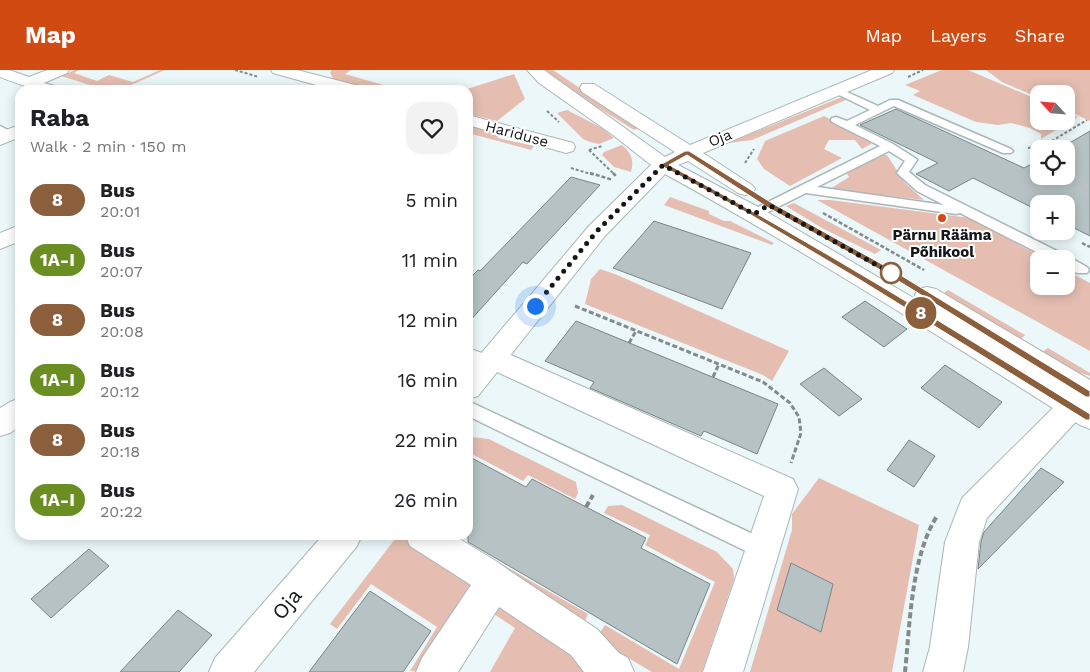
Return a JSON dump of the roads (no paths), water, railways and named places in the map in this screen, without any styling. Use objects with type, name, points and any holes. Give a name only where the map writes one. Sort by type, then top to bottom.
[{"type":"street","points":[[29,83],[61,70]]},
{"type":"street","points":[[279,70],[310,73],[340,85]]},
{"type":"street","points":[[535,70],[545,80],[619,131],[663,165],[771,205]]},
{"type":"street","name":"Oja","points":[[473,378],[482,361],[597,231],[663,165],[712,141],[886,70]]},
{"type":"street","points":[[0,72],[35,85]]},
{"type":"street","points":[[290,85],[310,73]]},
{"type":"street","points":[[577,81],[771,205],[886,270],[1084,406],[974,509],[962,542],[949,647],[943,672]]},
{"type":"street","name":"Hariduse","points":[[473,121],[566,147]]},
{"type":"street","points":[[0,242],[15,234]]},
{"type":"street","points":[[482,361],[782,489],[722,672]]},
{"type":"street","points":[[0,424],[15,414]]},
{"type":"street","name":"Oja","points":[[229,672],[341,540]]},
{"type":"street","points":[[430,540],[484,572],[494,582],[584,642],[607,670]]},
{"type":"street","points":[[436,672],[494,582]]},
{"type":"lane","points":[[836,90],[879,110]]},
{"type":"lane","points":[[1007,151],[894,102],[879,110],[841,122],[889,146],[911,160],[903,173],[921,188],[1044,250]]},
{"type":"lane","points":[[771,205],[889,146]]},
{"type":"lane","points":[[805,189],[970,212]]},
{"type":"lane","points":[[1075,266],[1082,270]]},
{"type":"lane","points":[[473,410],[763,550]]},
{"type":"place","name":"Pärnu Rääma Põhikool","points":[[942,218]]}]
